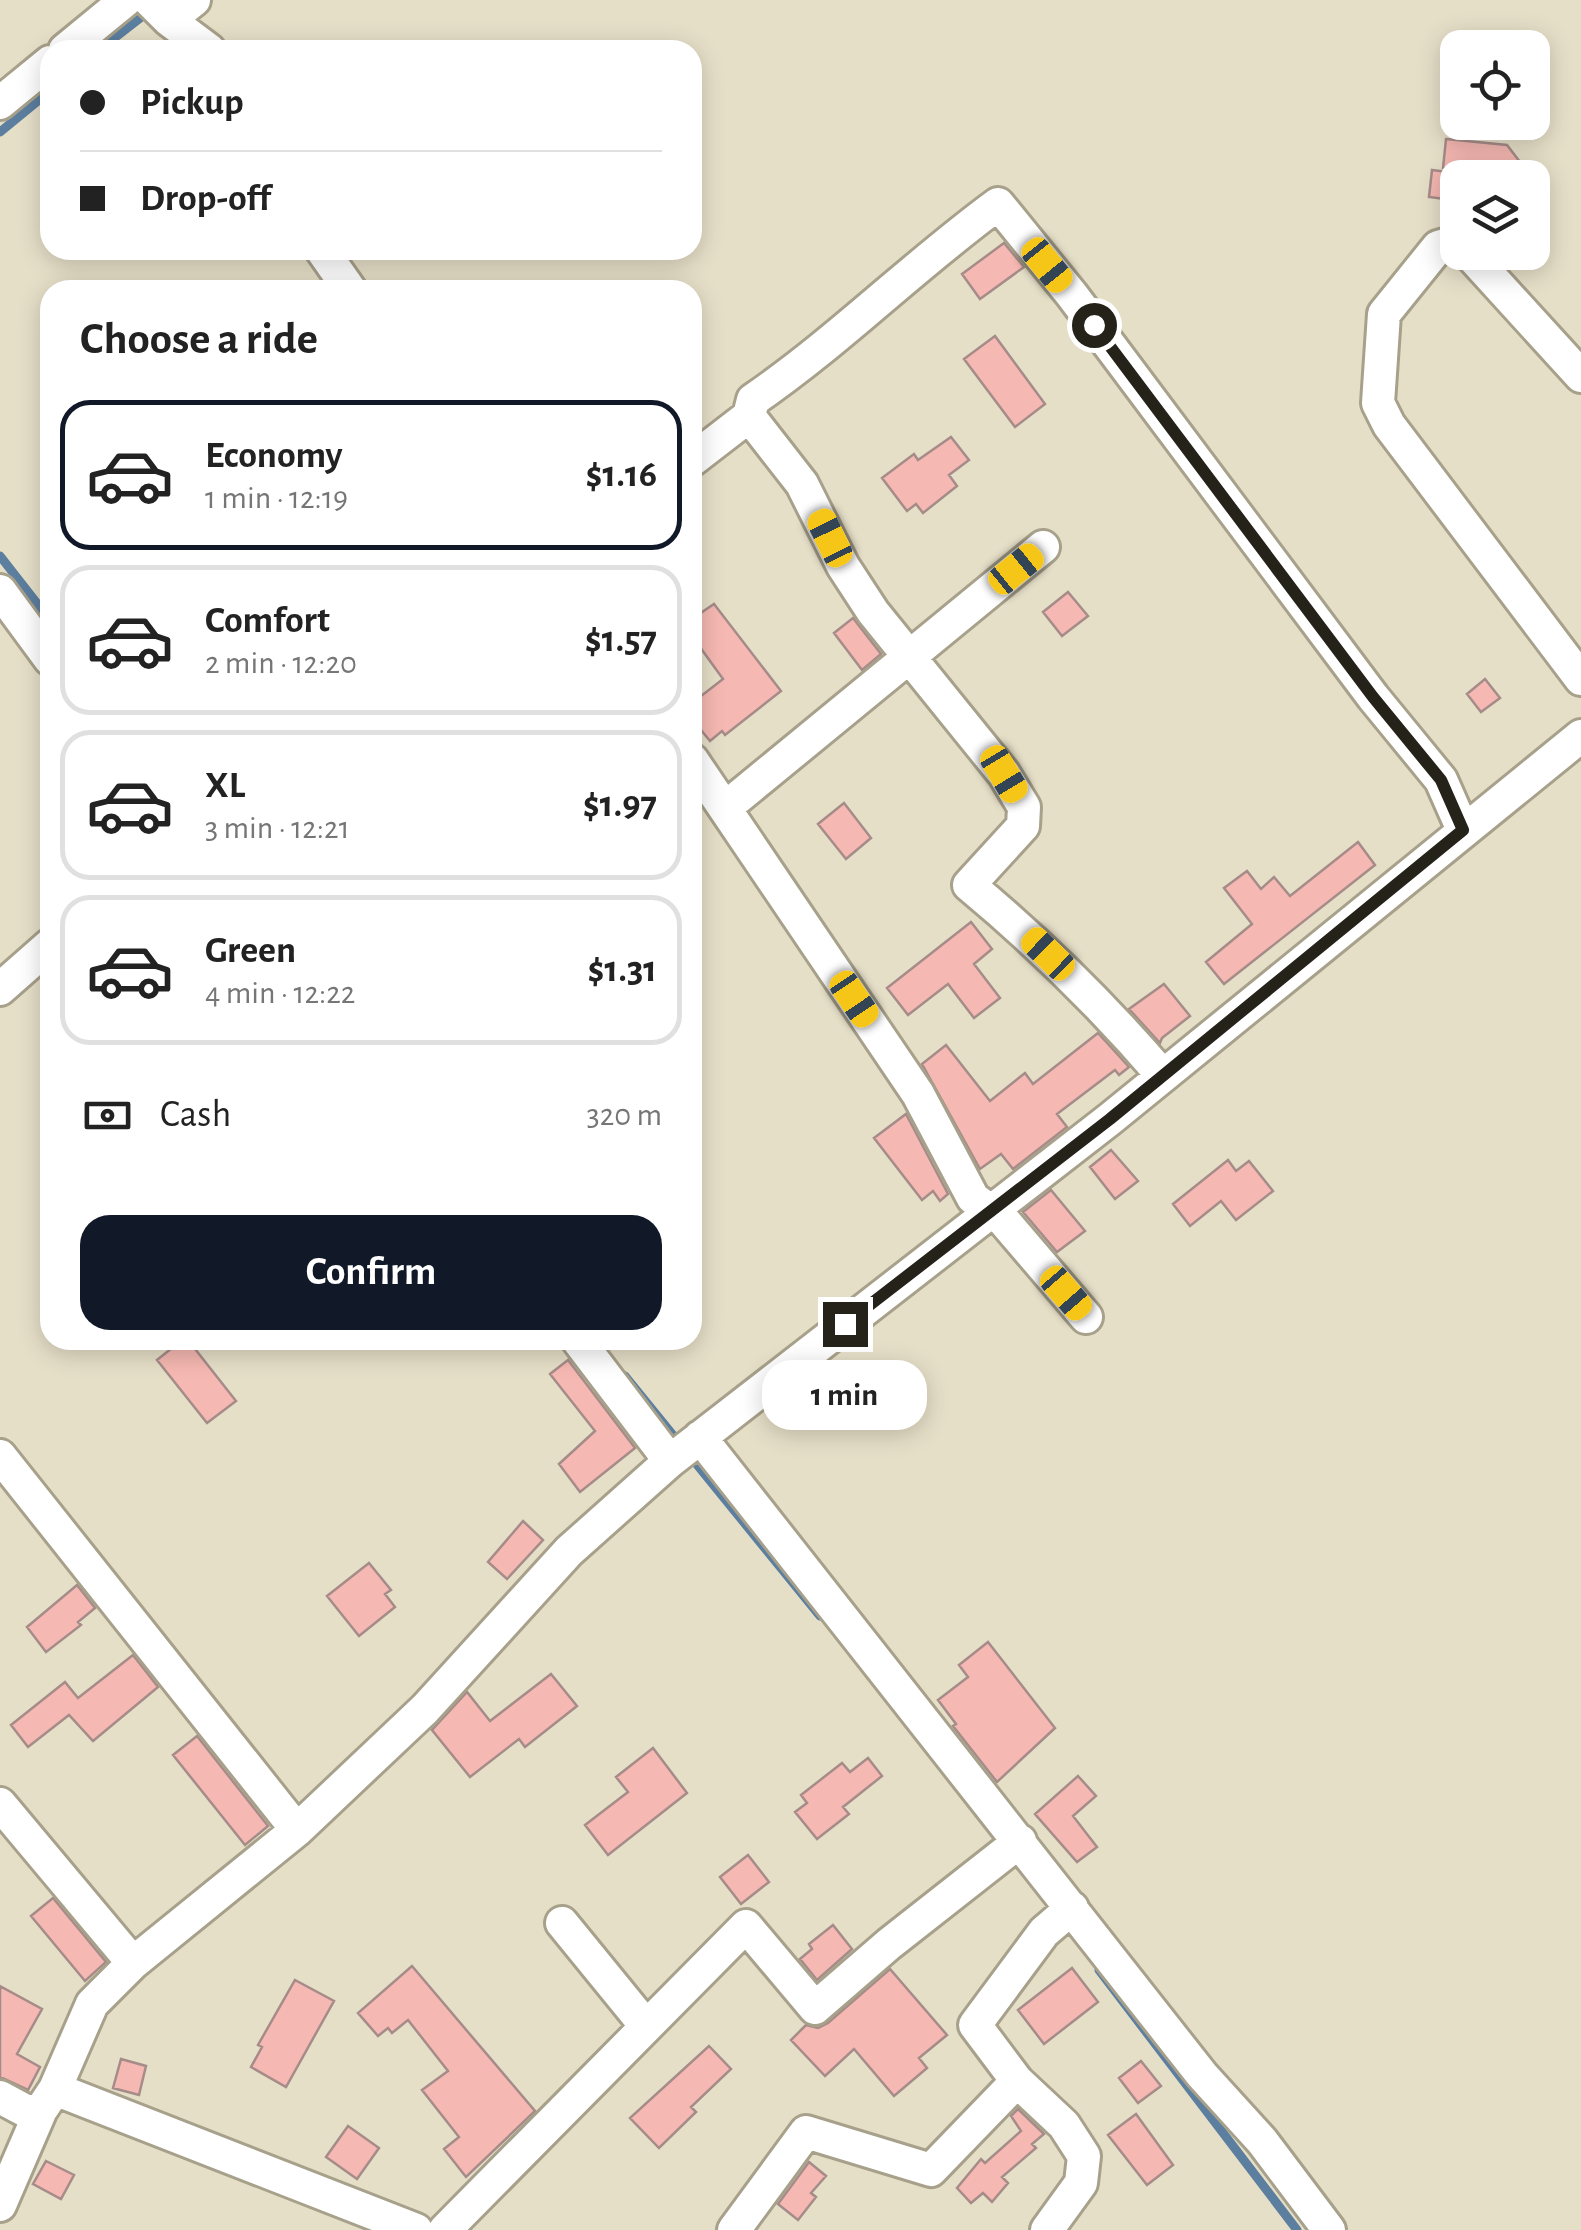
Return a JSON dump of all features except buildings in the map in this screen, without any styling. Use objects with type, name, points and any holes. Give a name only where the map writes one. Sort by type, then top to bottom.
[{"type":"street","points":[[77,40],[126,0]]},
{"type":"street","points":[[171,7],[200,40]]},
{"type":"street","points":[[0,102],[40,70]]},
{"type":"street","points":[[702,452],[749,416],[752,400],[998,204],[1084,311],[1373,697],[1441,780],[1463,830]]},
{"type":"street","points":[[1440,246],[1384,314],[1378,402],[1388,426],[1581,678]]},
{"type":"street","points":[[1484,270],[1581,376]]},
{"type":"street","points":[[749,416],[802,484],[843,566],[873,612],[1004,774],[1024,807],[1023,826],[969,884],[1102,1006],[1163,1076]]},
{"type":"street","points":[[725,808],[1044,547]]},
{"type":"street","points":[[0,592],[40,646]]},
{"type":"street","points":[[0,2205],[92,2004],[133,1963],[297,1830],[424,1709],[569,1551],[670,1460],[1163,1076],[1581,736]]},
{"type":"street","points":[[702,775],[918,1094],[973,1198],[1004,1221],[1086,1317]]},
{"type":"street","points":[[0,989],[40,955]]},
{"type":"street","points":[[586,1350],[670,1460]]},
{"type":"street","points":[[700,1437],[1202,2076],[1262,2142],[1329,2230]]},
{"type":"street","points":[[0,1456],[297,1830]]},
{"type":"street","points":[[0,1804],[133,1963]]},
{"type":"street","points":[[444,2230],[746,1926],[816,2008],[1020,1840]]},
{"type":"street","points":[[1047,2230],[1081,2183],[1084,2156],[1064,2124],[1016,2081],[975,2025],[1044,1932],[1072,1908]]},
{"type":"street","points":[[562,1923],[646,2026]]},
{"type":"street","points":[[734,2230],[806,2132],[931,2170],[1016,2081]]},
{"type":"street","points":[[0,2098],[26,2111],[48,2100],[416,2230]]},
{"type":"waterway","points":[[112,40],[148,12]]},
{"type":"waterway","points":[[0,132],[40,99]]},
{"type":"waterway","points":[[0,556],[40,607]]},
{"type":"waterway","points":[[625,1376],[820,1616]]},
{"type":"waterway","points":[[1099,1970],[1297,2230]]},
{"type":"route","points":[[845,1324],[1110,1119],[1463,830],[1441,780],[1373,697],[1094,325]]}]
